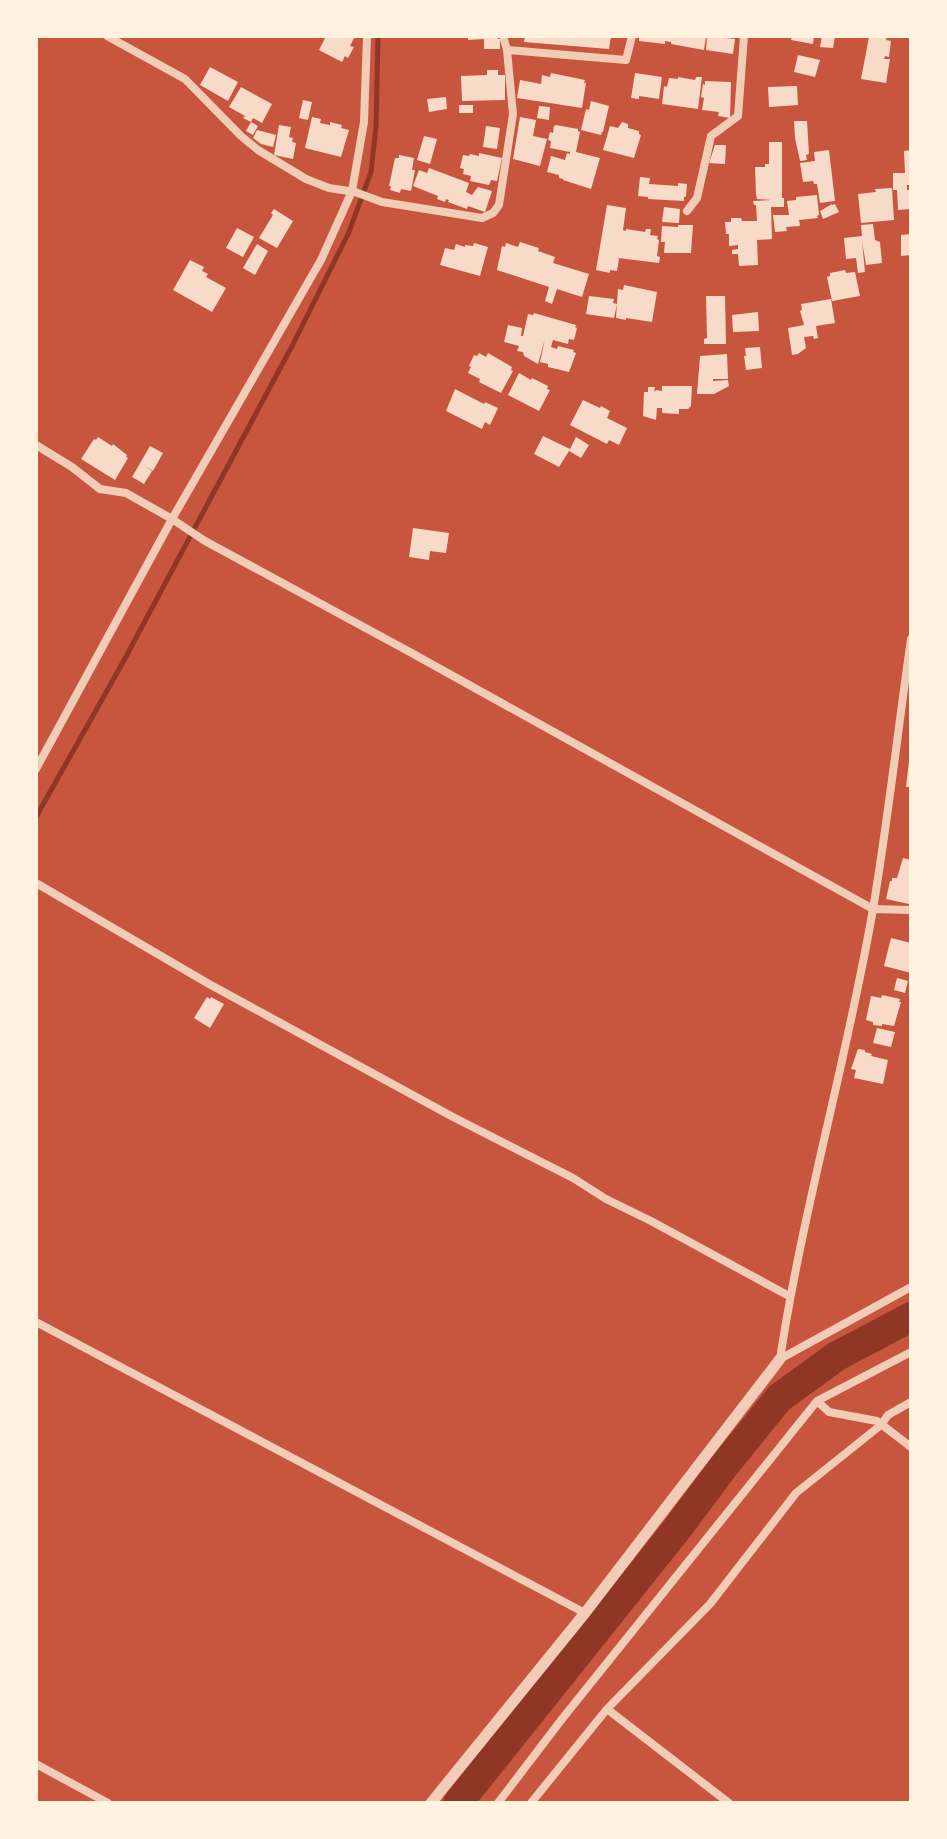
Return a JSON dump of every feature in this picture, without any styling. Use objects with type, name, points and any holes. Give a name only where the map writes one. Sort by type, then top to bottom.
[{"type":"street","points":[[107,36],[185,79],[241,136],[306,179],[382,202],[482,218],[493,213],[499,205],[513,114],[503,36]]},
{"type":"street","points":[[36,769],[172,519],[321,260],[353,191],[364,122],[367,36]]},
{"type":"street","points":[[507,50],[626,60],[632,36]]},
{"type":"street","points":[[687,211],[697,198],[711,136],[738,116],[744,36]]},
{"type":"street","points":[[36,445],[100,489],[126,493],[205,541],[873,909],[911,910]]},
{"type":"street","points":[[780,1359],[789,1296],[873,909],[911,639]]},
{"type":"street","points":[[36,883],[209,984],[789,1296]]},
{"type":"street","points":[[431,1803],[585,1613],[780,1359],[911,1287]]},
{"type":"street","points":[[36,1322],[585,1613]]},
{"type":"street","points":[[498,1803],[817,1401],[911,1352]]},
{"type":"street","points":[[817,1401],[829,1412],[877,1421],[911,1447]]},
{"type":"street","points":[[531,1803],[607,1709],[710,1604],[796,1493],[881,1425],[888,1415],[911,1402]]},
{"type":"street","points":[[607,1709],[729,1803]]},
{"type":"street","points":[[36,1764],[108,1803]]},
{"type":"building","points":[[326,36],[355,36],[348,58],[345,56],[342,62],[319,50]]},
{"type":"building","points":[[468,36],[497,36],[500,49],[484,49],[484,39],[468,40]]},
{"type":"building","points":[[525,36],[611,36],[609,49],[524,42]]},
{"type":"building","points":[[639,36],[706,36],[704,50],[665,41],[665,44],[639,41]]},
{"type":"building","points":[[707,36],[735,39],[733,54],[706,50]]},
{"type":"building","points":[[792,36],[814,36],[813,44],[791,40]]},
{"type":"building","points":[[822,36],[835,36],[833,48],[820,47]]},
{"type":"building","points":[[887,36],[886,40],[891,41],[889,57],[885,56],[884,59],[890,59],[886,83],[861,79],[869,37]]},
{"type":"building","points":[[798,55],[820,60],[815,77],[794,72]]},
{"type":"building","points":[[210,67],[238,82],[228,101],[200,85]]},
{"type":"building","points":[[487,70],[498,70],[498,75],[505,75],[505,100],[462,101],[461,76],[487,75]]},
{"type":"building","points":[[551,73],[585,80],[582,108],[517,98],[520,80],[541,84],[542,75],[550,77]]},
{"type":"building","points":[[635,73],[662,77],[659,99],[631,98]]},
{"type":"building","points":[[702,77],[698,109],[662,104],[664,86],[667,87],[669,78],[695,80]]},
{"type":"building","points":[[705,81],[731,82],[730,118],[718,116],[719,112],[702,110]]},
{"type":"building","points":[[797,86],[798,105],[769,107],[768,87]]},
{"type":"building","points":[[241,87],[272,104],[262,123],[253,118],[251,122],[229,107]]},
{"type":"building","points":[[446,97],[447,109],[429,112],[427,99]]},
{"type":"building","points":[[303,100],[312,102],[308,120],[299,118]]},
{"type":"building","points":[[591,101],[609,106],[601,135],[581,130]]},
{"type":"building","points":[[459,105],[473,105],[473,113],[459,113]]},
{"type":"building","points":[[539,106],[550,107],[549,120],[537,118]]},
{"type":"building","points":[[312,117],[321,119],[320,123],[330,125],[330,122],[349,130],[341,157],[305,148]]},
{"type":"building","points":[[520,117],[536,120],[533,136],[547,139],[540,166],[513,159]]},
{"type":"building","points":[[794,121],[807,121],[807,160],[800,161]]},
{"type":"building","points":[[251,122],[258,126],[253,135],[246,131]]},
{"type":"building","points":[[622,122],[641,135],[634,158],[603,150],[610,126],[618,128]]},
{"type":"building","points":[[279,125],[291,127],[289,137],[296,143],[293,159],[274,155]]},
{"type":"building","points":[[556,125],[578,129],[576,152],[600,158],[591,189],[547,172],[551,156],[565,160],[567,153],[570,154],[570,152],[550,148],[550,132],[553,133]]},
{"type":"building","points":[[486,126],[500,128],[497,149],[483,147]]},
{"type":"building","points":[[257,130],[276,135],[273,147],[253,138]]},
{"type":"building","points":[[424,136],[437,139],[430,164],[417,160]]},
{"type":"building","points":[[769,142],[782,142],[784,207],[771,207],[772,239],[757,240],[758,265],[739,266],[738,254],[732,254],[738,245],[729,246],[725,222],[731,222],[731,218],[757,221],[753,201],[771,200],[757,199],[755,167],[769,164]]},
{"type":"building","points":[[715,145],[726,145],[725,164],[709,163]]},
{"type":"building","points":[[829,150],[835,201],[820,203],[817,184],[813,181],[803,182],[800,163],[815,161],[814,152]]},
{"type":"building","points":[[911,150],[911,185],[907,185],[907,190],[911,190],[911,209],[898,210],[893,173],[905,173],[904,151]]},
{"type":"building","points":[[479,153],[502,158],[497,181],[491,180],[489,185],[470,181],[471,176],[463,174],[464,169],[460,168],[463,155],[479,156]]},
{"type":"building","points":[[399,155],[414,158],[412,170],[415,170],[411,191],[401,189],[400,193],[390,190],[389,186],[395,158]]},
{"type":"building","points":[[429,168],[469,183],[466,192],[472,195],[478,187],[492,191],[485,212],[468,206],[467,209],[446,199],[445,202],[413,186],[419,170],[427,173]]},
{"type":"building","points":[[640,177],[650,178],[649,184],[687,184],[686,197],[684,201],[638,196]]},
{"type":"building","points":[[892,188],[894,220],[861,223],[858,194]]},
{"type":"building","points":[[817,195],[818,218],[799,220],[800,226],[775,232],[773,215],[789,215],[787,201]]},
{"type":"building","points":[[832,204],[839,212],[823,219],[820,211]]},
{"type":"building","points":[[607,205],[626,208],[623,230],[645,232],[651,229],[650,235],[658,236],[659,263],[618,258],[617,271],[596,270]]},
{"type":"building","points":[[664,207],[680,209],[679,223],[662,222]]},
{"type":"building","points":[[274,209],[293,221],[277,248],[259,238]]},
{"type":"building","points":[[873,224],[875,240],[880,242],[882,263],[866,265],[862,241],[865,272],[858,273],[856,258],[846,259],[844,238],[862,236],[861,225]]},
{"type":"building","points":[[693,225],[691,253],[664,253],[662,226]]},
{"type":"building","points":[[237,228],[254,237],[243,257],[226,248]]},
{"type":"building","points":[[911,234],[911,255],[901,256],[901,235]]},
{"type":"building","points":[[520,242],[555,257],[553,263],[589,274],[582,297],[557,289],[552,304],[545,301],[549,287],[497,270],[502,246],[505,247],[506,243],[518,247]]},
{"type":"building","points":[[474,243],[488,247],[480,276],[440,265],[445,248],[454,250],[456,244],[465,247]]},
{"type":"building","points":[[257,244],[268,251],[255,275],[243,268]]},
{"type":"building","points":[[190,260],[204,267],[202,271],[208,274],[206,277],[226,288],[212,312],[173,290]]},
{"type":"building","points":[[845,270],[846,273],[855,272],[860,296],[832,301],[827,277],[830,273]]},
{"type":"building","points":[[624,285],[657,292],[652,322],[616,318],[618,289],[623,290]]},
{"type":"building","points":[[589,296],[614,299],[613,303],[617,304],[614,318],[586,314]]},
{"type":"building","points":[[706,296],[725,296],[726,344],[704,344],[707,338]]},
{"type":"building","points":[[831,299],[835,323],[816,326],[818,338],[804,337],[806,348],[792,355],[788,328],[804,325],[801,304]]},
{"type":"building","points":[[758,312],[759,331],[733,332],[732,315]]},
{"type":"building","points":[[528,314],[576,325],[574,340],[569,339],[568,344],[553,340],[551,347],[574,350],[576,353],[569,372],[540,362],[545,339],[538,364],[517,351],[519,346],[504,342],[508,325],[522,328],[523,336]]},
{"type":"building","points":[[760,347],[762,368],[746,370],[745,348]]},
{"type":"building","points":[[479,353],[486,357],[488,353],[512,367],[513,371],[501,393],[468,373],[474,355]]},
{"type":"building","points":[[727,354],[728,379],[713,381],[728,380],[729,386],[714,394],[697,394],[700,356]]},
{"type":"building","points":[[519,373],[548,386],[550,390],[539,411],[508,395]]},
{"type":"building","points":[[662,386],[692,386],[691,406],[679,409],[679,414],[662,413],[662,408],[657,408],[656,420],[643,416],[644,392],[648,392],[648,387],[655,387],[654,392],[662,391]]},
{"type":"building","points":[[455,389],[498,408],[490,425],[485,422],[482,429],[446,411]]},
{"type":"building","points":[[583,400],[610,411],[607,418],[627,428],[619,445],[609,440],[607,444],[570,425]]},
{"type":"building","points":[[543,436],[570,449],[576,437],[589,445],[581,458],[569,451],[559,467],[534,454]]},
{"type":"building","points":[[98,437],[127,455],[115,480],[81,459]]},
{"type":"building","points":[[150,446],[163,453],[153,471],[144,465],[152,471],[144,484],[132,477]]},
{"type":"building","points":[[413,528],[449,533],[446,553],[430,551],[429,560],[409,557]]},
{"type":"building","points":[[909,761],[911,787],[906,787]]},
{"type":"building","points":[[903,858],[911,860],[909,904],[886,899],[890,881],[897,878]]},
{"type":"building","points":[[891,938],[911,943],[911,973],[884,966]]},
{"type":"building","points":[[897,978],[908,981],[905,993],[894,990]]},
{"type":"building","points":[[882,995],[900,999],[894,1026],[873,1025],[873,1022],[866,1020],[871,996],[881,998]]},
{"type":"building","points":[[207,997],[224,1004],[210,1028],[194,1018]]},
{"type":"building","points":[[877,1028],[895,1032],[891,1047],[873,1043]]},
{"type":"building","points":[[858,1049],[888,1060],[883,1084],[854,1078],[856,1070],[851,1069]]},
{"type":"waterway","points":[[36,817],[122,664],[292,346],[349,232],[371,172],[376,126],[378,36]]},
{"type":"waterway","points":[[458,1803],[779,1398],[837,1356],[911,1317]]}]
